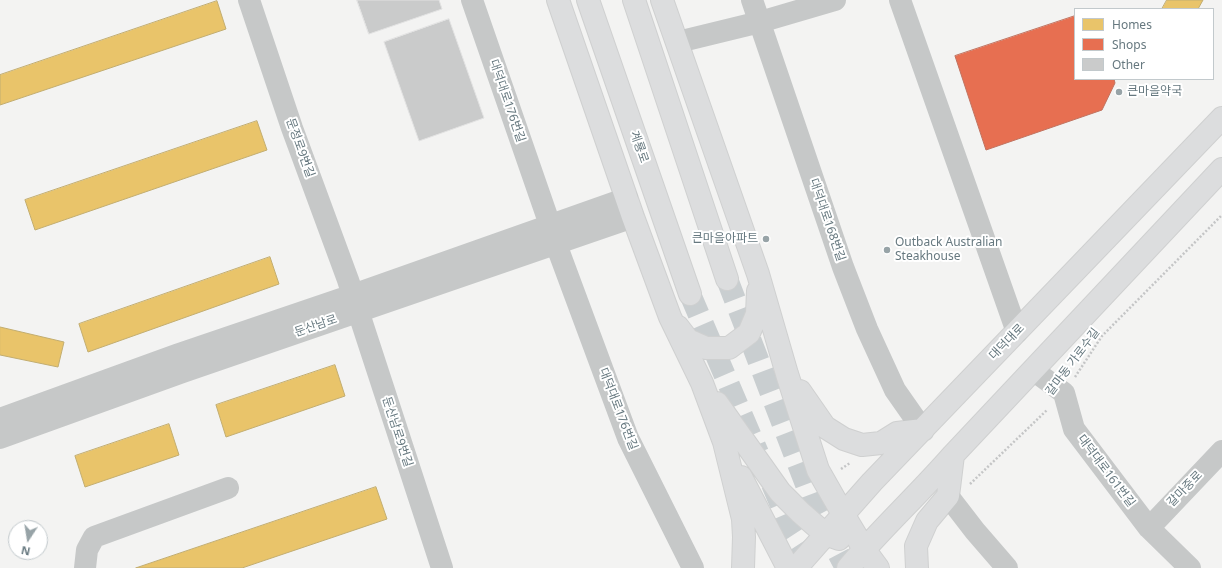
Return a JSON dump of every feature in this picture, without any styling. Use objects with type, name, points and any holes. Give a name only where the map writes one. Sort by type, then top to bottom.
[{"type":"main road","points":[[558,0],[630,208],[670,317],[702,383],[724,442],[788,568]]},
{"type":"main road","name":"계룡로","points":[[588,0],[690,294]]},
{"type":"main road","points":[[634,0],[727,279]]},
{"type":"main road","points":[[662,0],[678,42],[758,274],[787,374],[818,470],[864,549],[878,568]]},
{"type":"main road","name":"대덕대로","points":[[796,568],[872,482],[1222,118]]},
{"type":"main road","points":[[848,568],[864,549],[1222,169]]},
{"type":"main road","points":[[670,317],[688,340],[706,348],[729,348],[749,333],[757,314],[758,274]]},
{"type":"main road","points":[[787,374],[826,427],[844,439],[862,445],[881,443],[897,433],[923,430]]},
{"type":"main road","points":[[702,383],[780,492],[825,534],[864,549]]},
{"type":"main road","points":[[724,442],[743,519],[743,568]]},
{"type":"main road","points":[[916,568],[916,546],[927,521],[948,496],[953,455]]},
{"type":"street","name":"문정로9번길","points":[[249,0],[292,128],[355,303]]},
{"type":"street","name":"대덕대로176번길","points":[[472,0],[553,235],[628,438],[693,568]]},
{"type":"street","name":"대덕대로168번길","points":[[752,0],[843,267],[867,329],[895,390],[923,430]]},
{"type":"street","points":[[678,42],[760,22],[835,0]]},
{"type":"street","points":[[900,0],[1017,332]]},
{"type":"street","name":"둔산남로","points":[[0,419],[176,355],[355,303],[630,208]]},
{"type":"street","name":"둔산남로","points":[[0,438],[183,372],[355,303]]},
{"type":"street","name":"둔산남로9번길","points":[[355,303],[442,568]]},
{"type":"street","points":[[1033,370],[1064,393]]},
{"type":"street","name":"대덕대로161번길","points":[[1064,393],[1074,429],[1149,528],[1190,568]]},
{"type":"street","name":"갈마중로","points":[[1149,528],[1222,451]]},
{"type":"street","points":[[85,568],[87,550],[94,537],[228,488]]},
{"type":"street","points":[[948,496],[1007,568]]},
{"type":"path","name":"갈마동 가로수길","points":[[970,485],[1064,393],[1102,336],[1222,215]]},
{"type":"path","points":[[837,472],[851,462]]},
{"type":"building: Homes","points":[[1167,0],[1203,0],[1199,8],[1163,8]]},
{"type":"building: Homes","points":[[217,1],[226,29],[0,105],[0,75]]},
{"type":"building: Homes","points":[[257,121],[267,150],[35,230],[25,200]]},
{"type":"building: Homes","points":[[270,257],[279,284],[88,352],[79,324]]},
{"type":"building: Homes","points":[[0,327],[64,342],[58,367],[0,355]]},
{"type":"building: Homes","points":[[335,365],[345,396],[226,437],[216,405]]},
{"type":"building: Homes","points":[[169,424],[179,455],[85,487],[75,456]]},
{"type":"building: Homes","points":[[376,487],[387,519],[242,568],[136,568]]},
{"type":"building: Shops","points":[[1074,16],[1074,80],[1114,80],[1115,83],[1102,110],[986,150],[955,56]]},
{"type":"building: Other","points":[[357,0],[439,0],[442,9],[369,34]]},
{"type":"building: Other","points":[[449,19],[484,118],[419,141],[384,42]]},
{"type":"tunnel","points":[[727,279],[817,513],[846,568]]},
{"type":"tunnel","points":[[690,294],[758,453]]},
{"type":"tunnel","points":[[772,484],[792,531],[816,568]]},
{"type":"place","name":"큰마을약국","points":[[1119,92]]},
{"type":"place","name":"큰마을아파트","points":[[766,239]]},
{"type":"place","name":"Outback Australian Steakhouse","points":[[887,250]]}]
